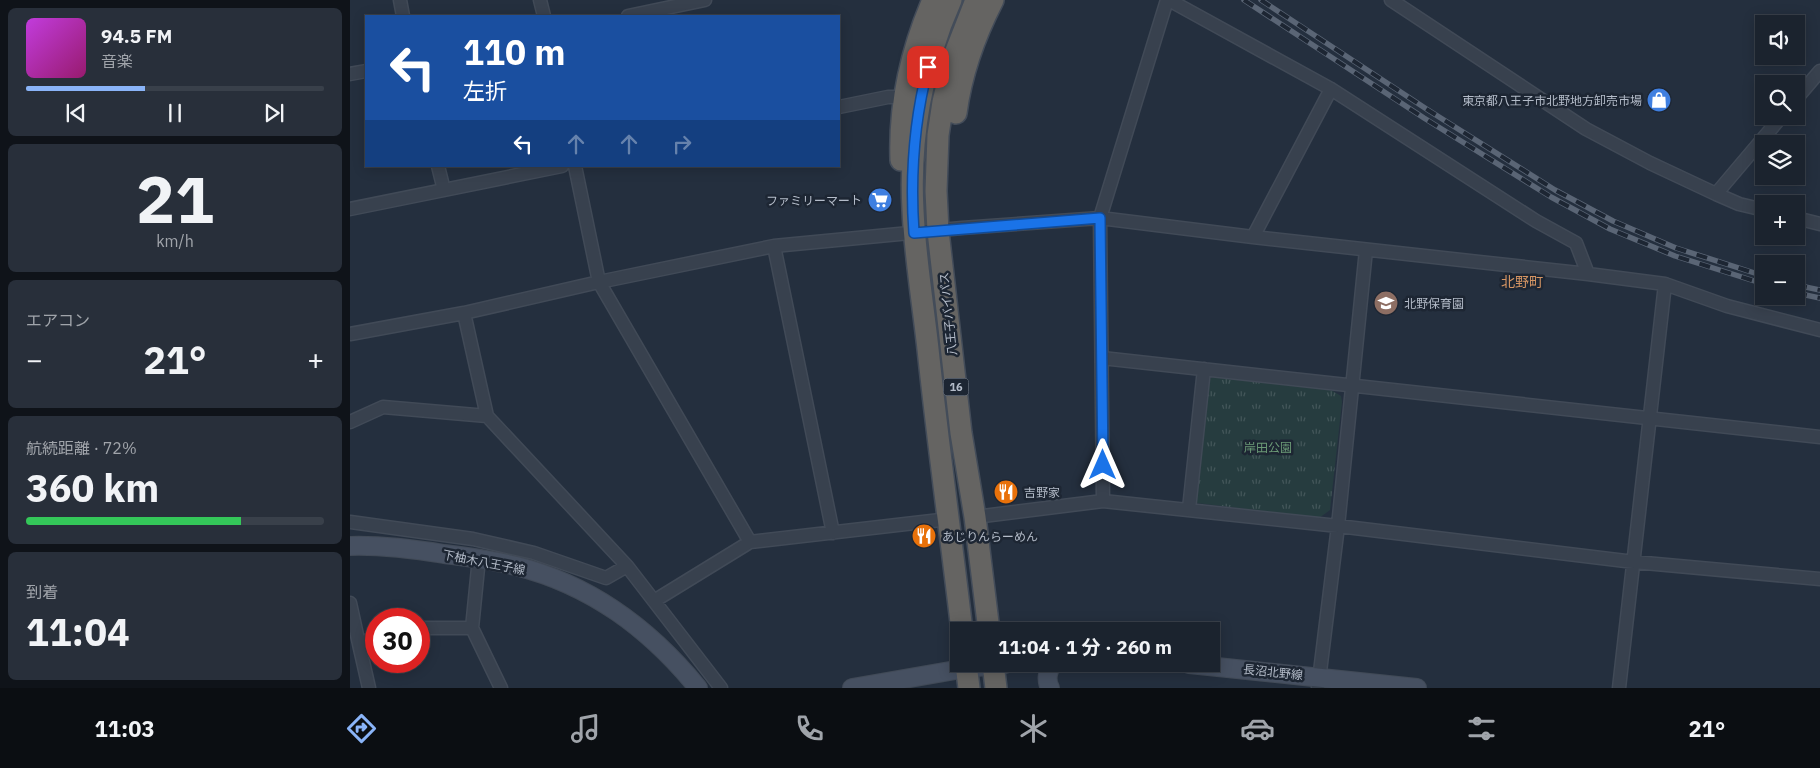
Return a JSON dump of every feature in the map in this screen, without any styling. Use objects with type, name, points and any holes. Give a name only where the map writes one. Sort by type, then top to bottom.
[{"type":"highway","points":[[914,233],[904,210],[900,132],[904,97],[916,49],[933,0]]},
{"type":"highway","name":"八王子バイパス","points":[[951,0],[932,51],[920,98],[913,166],[913,209],[914,233],[961,622]]},
{"type":"highway","name":"八王子バイパス","points":[[976,0],[954,56],[943,102],[936,176],[938,231],[961,433],[975,517],[988,622]]},
{"type":"highway","points":[[938,231],[950,206],[952,143],[958,102],[968,60],[983,18],[993,0]]},
{"type":"highway","points":[[996,688],[997,672]]},
{"type":"main road","name":"下柚木八王子線","points":[[350,546],[382,545],[479,558],[514,565],[552,577],[606,603],[632,622],[666,650],[698,688]]},
{"type":"main road","name":"長沼北野線","points":[[1220,669],[1319,683],[1417,688]]},
{"type":"main road","points":[[1048,672],[1048,685],[1050,688]]},
{"type":"main road","points":[[852,688],[967,673]]},
{"type":"street","points":[[400,0],[403,15]]},
{"type":"street","points":[[540,0],[544,15]]},
{"type":"street","points":[[633,15],[706,0]]},
{"type":"street","points":[[1103,501],[1100,218],[1168,0],[1331,89],[1536,220],[1576,243],[1588,274]]},
{"type":"street","points":[[1390,0],[1586,129],[1650,164],[1739,204],[1755,208]]},
{"type":"street","points":[[350,74],[365,71]]},
{"type":"street","points":[[1805,88],[1820,71]]},
{"type":"street","points":[[1253,237],[1331,89]]},
{"type":"street","points":[[840,107],[888,97],[904,97]]},
{"type":"street","points":[[1716,194],[1774,125]]},
{"type":"street","points":[[438,167],[444,190]]},
{"type":"street","points":[[350,209],[557,167]]},
{"type":"street","points":[[575,167],[599,282],[750,542]]},
{"type":"street","points":[[350,334],[464,313],[599,282],[774,246],[1100,218],[1665,284],[1727,306],[1820,330]]},
{"type":"street","points":[[1805,220],[1820,224]]},
{"type":"street","points":[[774,246],[833,533]]},
{"type":"street","points":[[1319,683],[1338,526],[1366,250]]},
{"type":"street","points":[[1619,688],[1665,284]]},
{"type":"street","points":[[464,313],[487,416],[627,566],[721,688]]},
{"type":"street","points":[[1102,358],[1820,438]]},
{"type":"street","points":[[1189,509],[1204,369]]},
{"type":"street","points":[[350,422],[383,408],[487,416]]},
{"type":"street","points":[[975,517],[1103,501],[1338,526],[1634,562],[1820,579]]},
{"type":"street","points":[[654,601],[750,542],[949,520]]},
{"type":"street","points":[[350,522],[473,538],[534,553],[606,578],[627,566]]},
{"type":"street","points":[[479,558],[472,628],[501,688]]},
{"type":"street","points":[[350,603],[369,688]]},
{"type":"street","points":[[430,628],[472,628]]},
{"type":"street","points":[[359,644],[365,642]]},
{"type":"green space","name":"岸田公園","points":[[1212,377],[1331,390],[1341,396],[1342,402],[1330,510],[1319,518],[1197,503],[1194,497],[1206,383]]},
{"type":"railway","points":[[1244,0],[1424,118],[1551,197],[1610,229],[1675,256],[1755,281]]},
{"type":"railway","points":[[1261,0],[1428,110],[1555,190],[1613,221],[1676,248],[1755,273]]},
{"type":"railway","points":[[1805,287],[1820,290]]},
{"type":"railway","points":[[1805,295],[1820,298]]},
{"type":"place","name":"東京都八王子市北野地方卸売市場","points":[[1659,100]]},
{"type":"place","name":"ファミリーマート","points":[[880,200]]},
{"type":"place","name":"北野保育園","points":[[1386,303]]},
{"type":"place","name":"吉野家","points":[[1006,492]]},
{"type":"place","name":"あじりんらーめん","points":[[924,536]]},
{"type":"district","name":"北野町","points":[[1522,282]]},
{"type":"route","points":[[928,67],[920,98],[915,136],[912,189],[914,233],[1100,218],[1103,465]]}]
